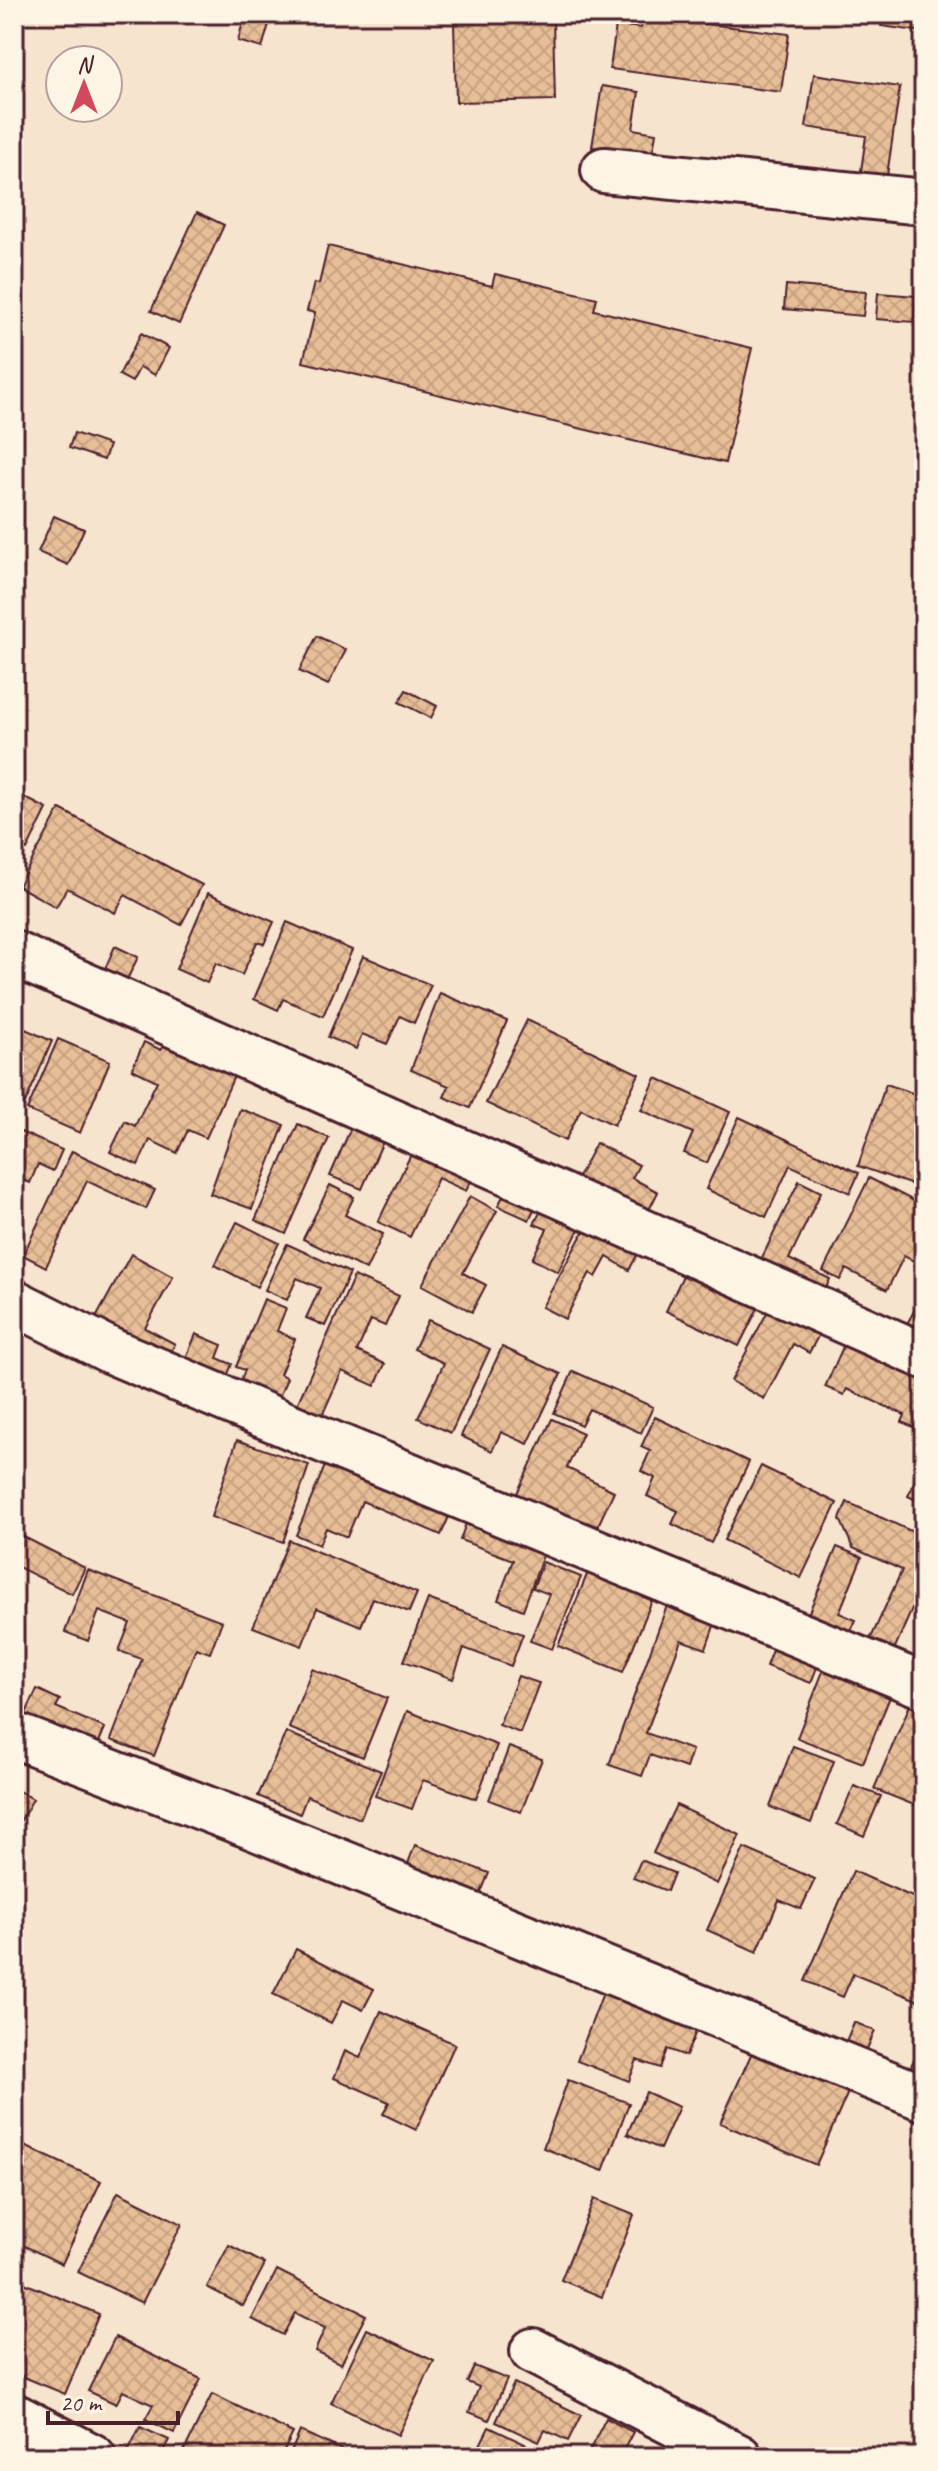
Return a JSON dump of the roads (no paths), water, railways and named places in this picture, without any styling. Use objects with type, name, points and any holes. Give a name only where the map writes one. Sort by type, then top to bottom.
[{"type":"street","points":[[604,170],[924,202]]},
{"type":"street","points":[[14,954],[924,1356]]},
{"type":"street","points":[[14,1302],[111,1351],[278,1422],[924,1686]]},
{"type":"street","points":[[14,1735],[265,1832],[924,2098]]},
{"type":"street","points":[[533,2351],[739,2457]]},
{"type":"street","points":[[14,2416],[93,2457]]}]
